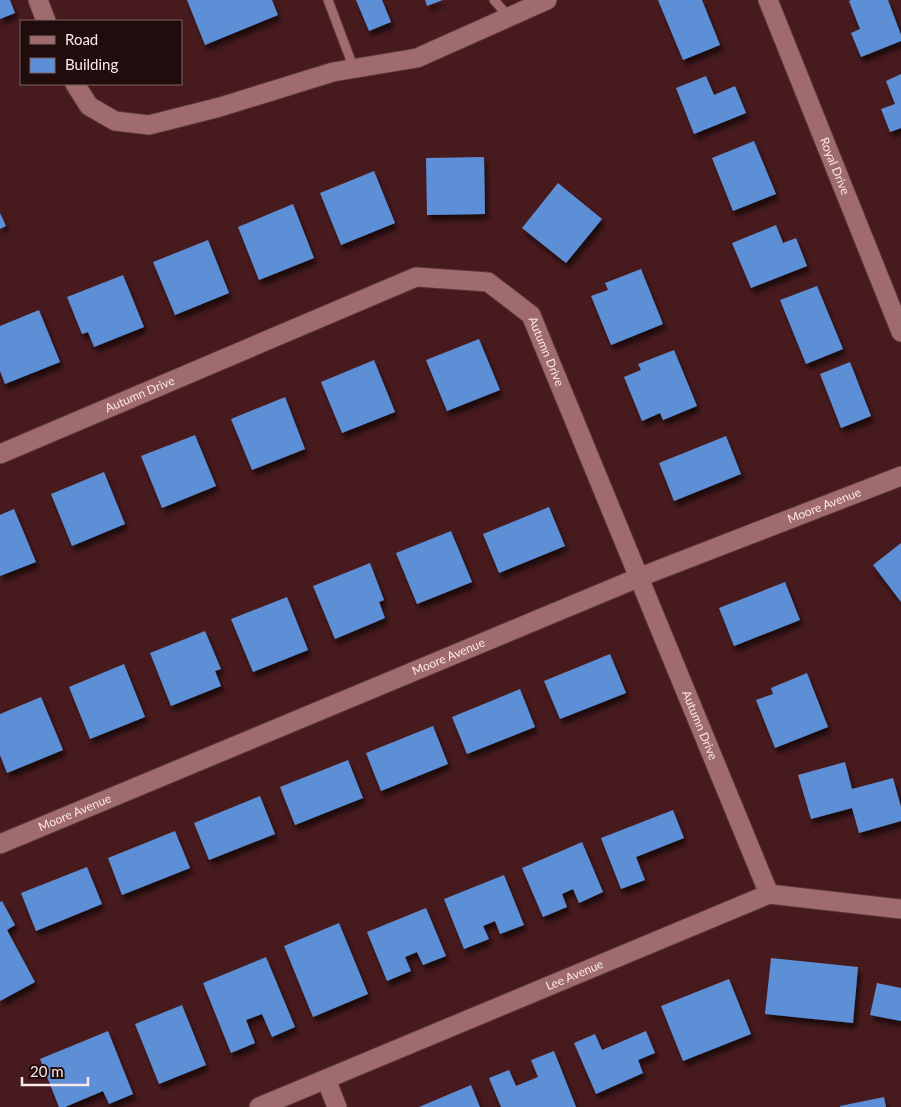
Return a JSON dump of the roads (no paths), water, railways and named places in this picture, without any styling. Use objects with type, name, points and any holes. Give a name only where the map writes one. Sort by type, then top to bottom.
[{"type":"street","points":[[38,0],[46,20]]},
{"type":"street","points":[[76,85],[89,106],[115,121],[149,124],[220,107],[332,72],[417,58],[547,0]]},
{"type":"street","name":"Royal Drive","points":[[768,0],[901,332]]},
{"type":"street","name":"Autumn Drive","points":[[0,454],[416,277],[488,282],[531,315],[770,894]]},
{"type":"street","name":"Moore Avenue","points":[[0,844],[640,577],[901,476]]},
{"type":"street","name":"Lee Avenue","points":[[259,1107],[770,894],[901,909]]},
{"type":"street","points":[[326,1079],[337,1107]]},
{"type":"lane","points":[[328,0],[354,68]]},
{"type":"lane","points":[[494,0],[508,17]]}]
